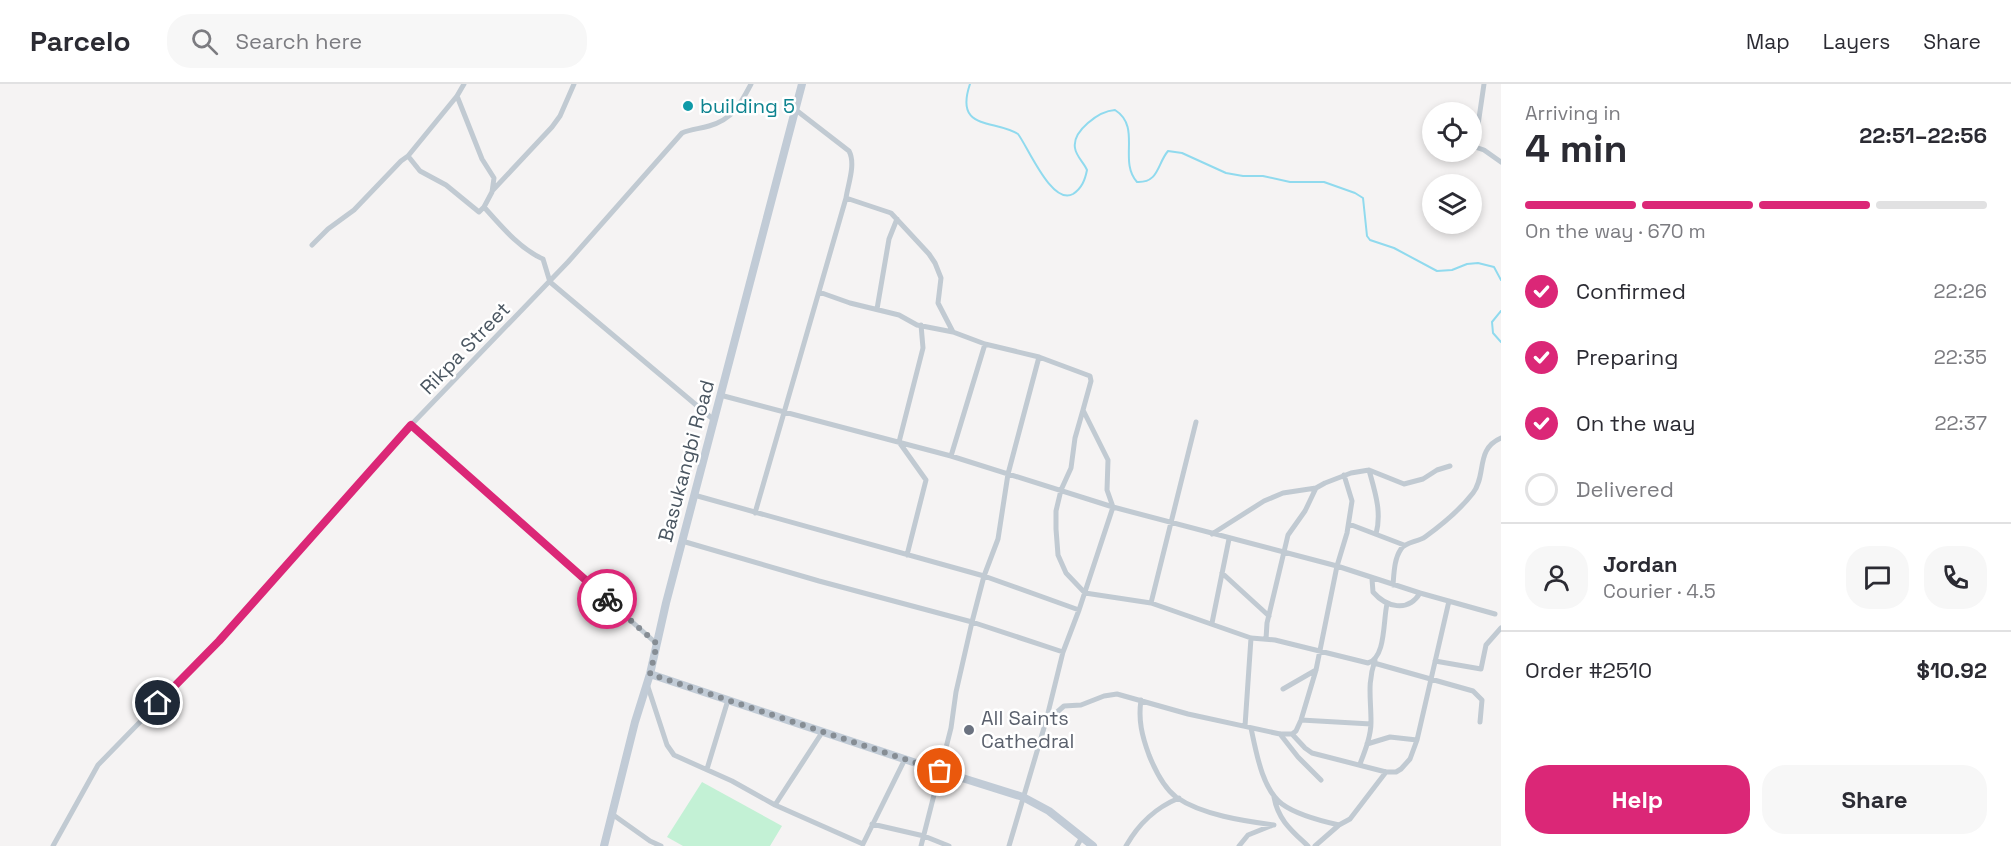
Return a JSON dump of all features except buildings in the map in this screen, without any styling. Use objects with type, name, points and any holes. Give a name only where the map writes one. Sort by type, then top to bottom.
[{"type":"street","points":[[312,245],[328,229],[354,210],[400,161],[408,156],[457,96],[464,84]]},
{"type":"street","points":[[408,156],[420,171],[446,185],[479,212],[492,192],[561,116],[574,84]]},
{"type":"street","name":"Rikpa Street","points":[[53,846],[98,765],[219,641],[411,425],[550,282],[652,169],[681,133],[716,124],[737,110],[751,84]]},
{"type":"street","name":"Basukangbi Road","points":[[604,846],[802,84]]},
{"type":"street","points":[[1481,102],[1484,84]]},
{"type":"street","points":[[457,96],[482,159],[494,178],[492,192]]},
{"type":"street","points":[[755,513],[846,198],[852,166],[852,155],[849,151],[796,110]]},
{"type":"street","points":[[1482,149],[1501,162]]},
{"type":"street","points":[[846,198],[887,211],[897,219],[935,263],[941,278],[938,303],[953,332]]},
{"type":"street","points":[[484,207],[501,226],[534,255],[543,259],[550,282],[714,420]]},
{"type":"street","points":[[877,309],[889,239],[897,219]]},
{"type":"street","points":[[819,292],[850,303],[899,315],[921,326],[953,332],[985,344],[1039,357],[1090,376],[1091,381],[1075,438],[1071,468],[1060,490],[1056,511],[1058,555],[1066,573],[1085,593],[1151,603],[1251,638],[1266,639],[1359,663],[1375,661],[1473,691],[1479,695],[1483,706],[1480,722]]},
{"type":"street","points":[[907,555],[926,480],[899,442],[923,348],[921,326]]},
{"type":"street","points":[[951,456],[985,344]]},
{"type":"street","points":[[921,846],[940,771],[972,621],[984,576],[998,539],[1008,474],[1039,357]]},
{"type":"street","points":[[720,395],[951,456],[1113,507],[1229,539],[1284,551],[1495,614]]},
{"type":"street","points":[[1009,846],[1046,721],[1063,652],[1113,507],[1107,490],[1107,460],[1083,410]]},
{"type":"street","points":[[1151,603],[1196,422]]},
{"type":"street","points":[[411,425],[657,644]]},
{"type":"street","points":[[1393,585],[1399,550],[1404,545],[1424,538],[1456,514],[1476,490],[1480,478],[1481,460],[1487,448],[1501,438]]},
{"type":"street","points":[[1266,639],[1269,616],[1288,535],[1305,511],[1316,489],[1344,475],[1369,470],[1404,484],[1423,479],[1437,470],[1450,466]]},
{"type":"street","points":[[1369,470],[1377,499],[1379,518],[1376,534]]},
{"type":"street","points":[[1292,734],[1301,720],[1321,652],[1337,566],[1349,524],[1352,501],[1344,475]]},
{"type":"street","points":[[1212,534],[1283,493],[1316,489]]},
{"type":"street","points":[[694,495],[984,576],[1079,610]]},
{"type":"street","points":[[1349,524],[1404,545]]},
{"type":"street","points":[[1212,623],[1229,539]]},
{"type":"street","points":[[682,541],[972,621],[1063,652]]},
{"type":"street","points":[[1222,573],[1269,616]]},
{"type":"street","points":[[1372,579],[1373,592],[1387,604],[1408,605],[1415,601],[1420,593]]},
{"type":"street","points":[[1046,721],[1064,706],[1081,705],[1104,696],[1117,694],[1188,714],[1280,734],[1292,734],[1312,753],[1386,772],[1401,770],[1410,759],[1417,740],[1449,601]]},
{"type":"street","points":[[1360,764],[1371,724],[1369,690],[1380,649],[1387,604]]},
{"type":"street","points":[[1436,661],[1481,669],[1486,645],[1501,628]]},
{"type":"street","points":[[1251,638],[1248,727],[1257,760],[1274,795],[1276,809],[1283,821],[1308,846]]},
{"type":"street","points":[[1283,689],[1316,669]]},
{"type":"street","points":[[650,674],[1023,797],[1049,811],[1093,846]]},
{"type":"street","points":[[647,684],[667,745],[674,755],[685,762],[707,769],[775,805],[862,844],[905,759]]},
{"type":"street","points":[[707,769],[728,700]]},
{"type":"street","points":[[1141,700],[1138,716],[1147,749],[1156,772],[1175,796],[1207,811],[1240,820],[1274,825]]},
{"type":"street","points":[[1301,720],[1371,724]]},
{"type":"street","points":[[775,805],[823,732]]},
{"type":"street","points":[[1280,734],[1298,757],[1321,780]]},
{"type":"street","points":[[1367,744],[1390,737],[1417,740]]},
{"type":"street","points":[[1315,846],[1339,825],[1350,819],[1386,772]]},
{"type":"street","points":[[1274,795],[1287,807],[1321,821],[1339,825]]},
{"type":"street","points":[[1126,846],[1152,814],[1161,806],[1179,798]]},
{"type":"street","points":[[612,814],[650,841],[661,846]]},
{"type":"street","points":[[1239,846],[1248,835],[1283,821]]},
{"type":"street","points":[[872,824],[924,836],[949,846]]},
{"type":"street","points":[[1077,846],[1082,837]]},
{"type":"green space","points":[[702,782],[782,826],[770,846],[683,846],[667,837]]},
{"type":"waterway","points":[[970,84],[966,99],[967,110],[972,117],[1018,134],[1049,184],[1057,192],[1065,195],[1073,194],[1079,189],[1087,170],[1075,148],[1078,135],[1095,118],[1115,110],[1123,117],[1127,125],[1129,164],[1137,182],[1154,176],[1168,151],[1182,153],[1226,173],[1263,176],[1290,182],[1324,182],[1363,198],[1367,236],[1370,240],[1394,248],[1437,271],[1452,270],[1467,264],[1478,263],[1494,267],[1501,280]]},
{"type":"waterway","points":[[1501,311],[1492,322],[1493,333],[1501,342]]},
{"type":"way so far","points":[[607,599],[657,644],[650,674],[940,771]]},
{"type":"place","name":"building 5","points":[[688,106]]},
{"type":"place","name":"All Saints Cathedral","points":[[969,730]]},
{"type":"route","points":[[158,703],[219,641],[411,425],[607,599]]}]
